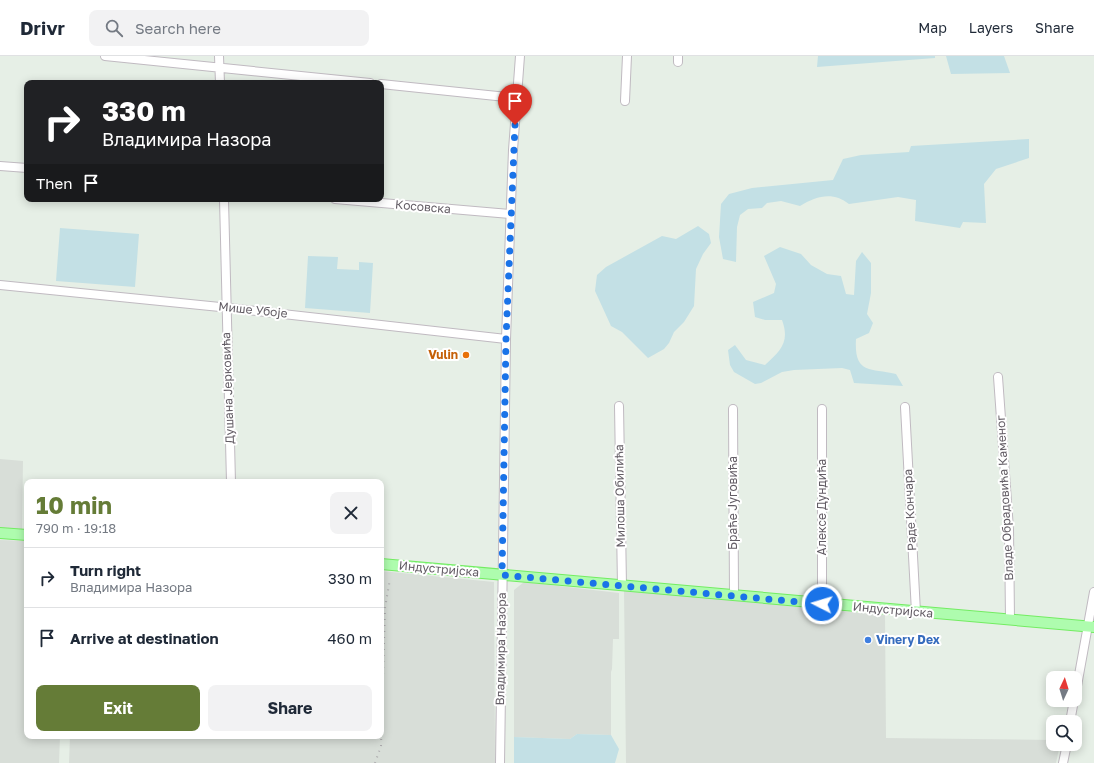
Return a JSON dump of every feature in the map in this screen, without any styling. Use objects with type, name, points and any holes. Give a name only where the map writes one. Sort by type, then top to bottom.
[{"type":"main road","points":[[0,533],[24,535]]},
{"type":"main road","name":"Индустријска","points":[[384,564],[1091,627]]},
{"type":"street","points":[[105,56],[340,80]]},
{"type":"street","points":[[219,56],[220,80]]},
{"type":"street","name":"Владимира Назора","points":[[500,763],[506,339],[510,214],[516,98],[520,56]]},
{"type":"street","points":[[625,101],[627,56]]},
{"type":"street","points":[[384,84],[516,98]]},
{"type":"street","points":[[0,166],[24,168]]},
{"type":"street","name":"Душана Јерковића","points":[[224,202],[231,479]]},
{"type":"street","name":"Косовска","points":[[370,202],[510,214]]},
{"type":"street","name":"Мише Убоје","points":[[0,285],[226,307],[506,339]]},
{"type":"street","name":"Владе Обрадовића Каменог","points":[[998,377],[1009,522],[1010,620]]},
{"type":"street","name":"Милоша Обилића","points":[[619,406],[622,586]]},
{"type":"street","name":"Раде Кончара","points":[[905,408],[916,612]]},
{"type":"street","name":"Браће Југовића","points":[[733,409],[734,596]]},
{"type":"street","name":"Алексе Дундића","points":[[822,409],[822,604]]},
{"type":"street","points":[[1081,671],[1091,627],[1094,592]]},
{"type":"street","points":[[1064,763],[1066,751]]},
{"type":"shaded area","points":[[818,56],[935,56],[935,58],[817,67]]},
{"type":"shaded area","points":[[946,56],[1004,56],[1010,73],[951,74]]},
{"type":"shaded area","points":[[1029,139],[1029,158],[996,169],[984,184],[986,223],[963,222],[960,228],[915,221],[916,200],[898,197],[849,204],[837,197],[824,196],[800,206],[781,201],[767,203],[762,208],[748,209],[740,215],[737,227],[736,262],[723,259],[719,237],[721,204],[729,194],[752,188],[833,180],[843,159],[861,155],[909,152],[911,146]]},
{"type":"shaded area","points":[[698,226],[709,234],[711,243],[703,254],[696,269],[694,306],[684,322],[674,332],[669,343],[664,349],[648,358],[622,332],[611,326],[595,291],[597,275],[606,267],[662,236],[676,239]]},
{"type":"shaded area","points":[[60,228],[139,234],[135,287],[56,281]]},
{"type":"shaded area","points":[[780,247],[801,254],[811,265],[827,274],[841,276],[846,294],[854,295],[856,261],[862,252],[871,263],[871,293],[867,314],[873,323],[869,333],[856,339],[858,358],[861,364],[871,370],[896,374],[903,386],[854,383],[850,370],[842,368],[782,372],[761,383],[755,384],[734,372],[730,365],[728,350],[735,345],[746,360],[765,365],[780,350],[784,340],[785,334],[782,320],[765,320],[755,317],[753,302],[774,293],[776,284],[764,256]]},
{"type":"shaded area","points":[[308,256],[338,257],[337,269],[359,270],[359,262],[373,263],[370,313],[305,308]]},
{"type":"shaded area","points":[[0,459],[23,461],[22,529],[0,528]]},
{"type":"shaded area","points":[[0,540],[24,541],[24,739],[60,739],[59,763],[0,763]]},
{"type":"shaded area","points":[[384,571],[494,582],[495,763],[69,763],[70,739],[384,739]]},
{"type":"shaded area","points":[[524,582],[619,593],[619,639],[613,639],[611,672],[611,735],[577,734],[570,739],[514,737],[514,590]]},
{"type":"shaded area","points":[[624,590],[885,615],[886,738],[1046,740],[1046,751],[1059,751],[1056,763],[626,763]]},
{"type":"shaded area","points":[[577,734],[611,735],[619,749],[615,763],[514,763],[514,737],[570,739]]},
{"type":"railway","points":[[384,642],[385,608],[390,579]]},
{"type":"railway","points":[[375,763],[381,746],[381,739]]},
{"type":"place","name":"Vulin","points":[[466,355]]},
{"type":"place","name":"Vinery Dex","points":[[868,640]]},
{"type":"route","points":[[515,125],[507,285],[502,575],[822,604]]}]
